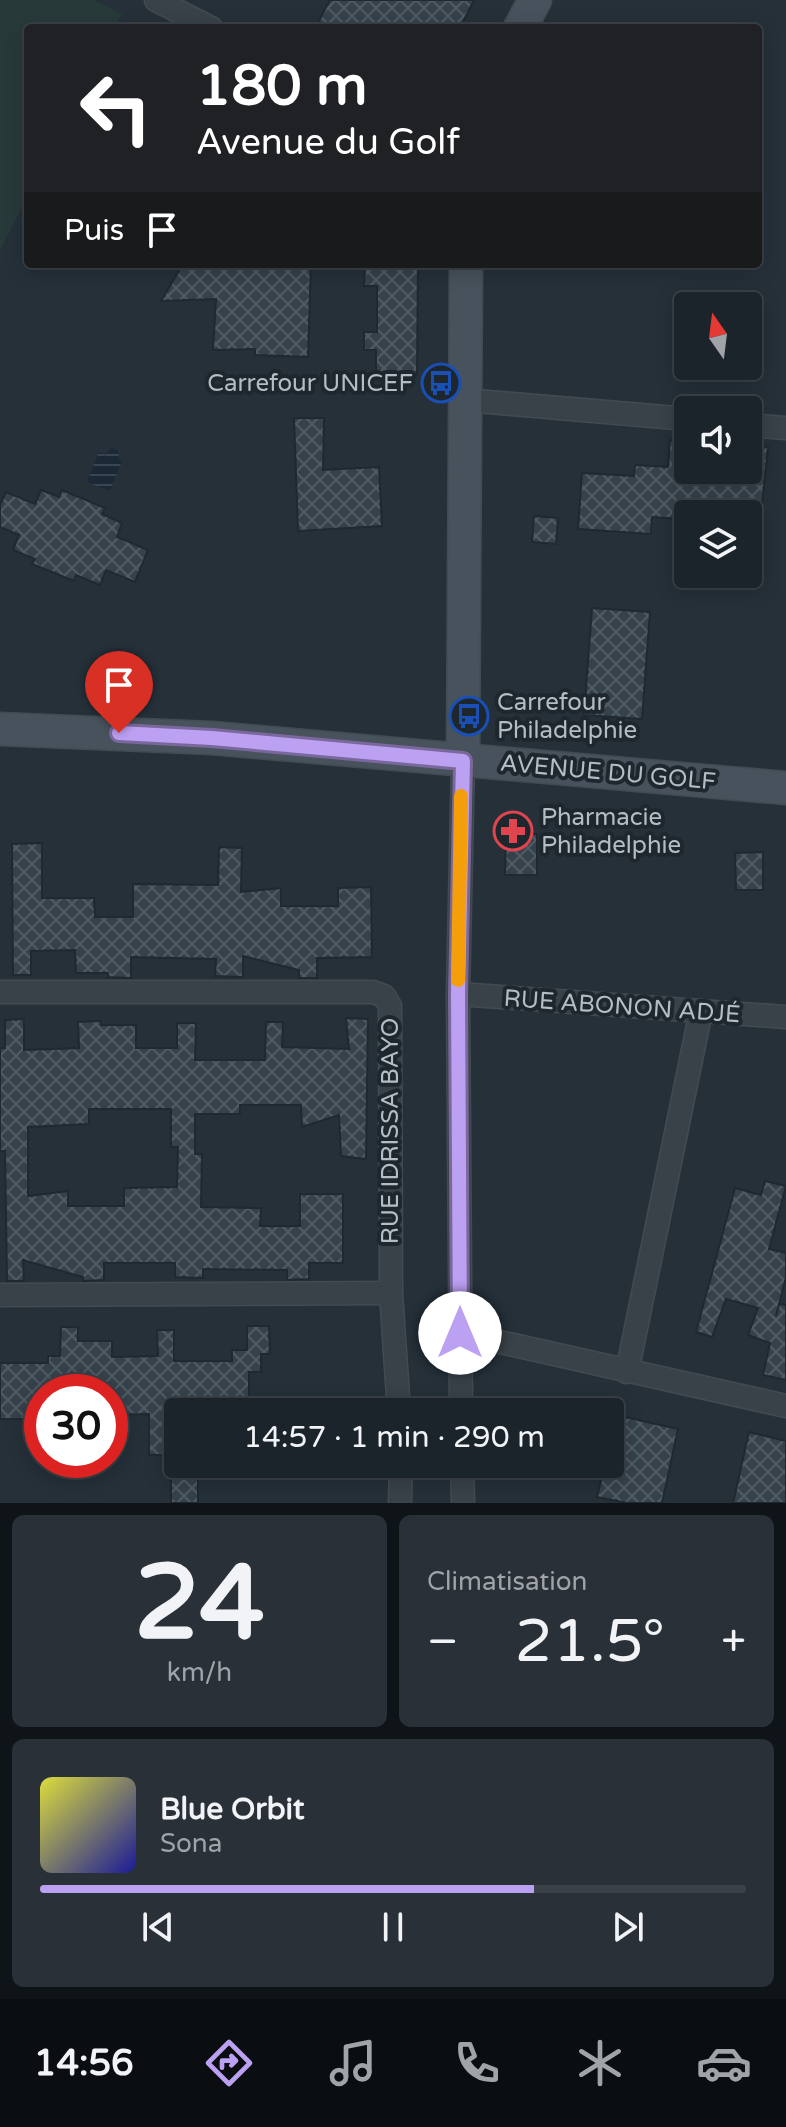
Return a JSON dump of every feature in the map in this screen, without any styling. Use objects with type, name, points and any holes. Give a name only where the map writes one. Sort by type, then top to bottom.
[{"type":"main road","points":[[522,24],[535,0]]},
{"type":"main road","points":[[463,761],[466,268]]},
{"type":"main road","name":"AVENUE DU GOLF","points":[[0,729],[212,738],[786,788]]},
{"type":"street","points":[[156,0],[203,24]]},
{"type":"street","points":[[465,400],[674,418]]},
{"type":"street","points":[[762,426],[786,428]]},
{"type":"street","points":[[461,1398],[458,994],[463,761]]},
{"type":"street","name":"RUE IDRISSA BAYO","points":[[0,992],[373,992],[384,996],[390,1006],[391,1031],[391,1293],[398,1398]]},
{"type":"street","name":"RUE ABONON ADJÉ","points":[[458,994],[786,1017]]},
{"type":"street","points":[[627,1372],[701,1011]]},
{"type":"street","points":[[0,1295],[391,1293]]},
{"type":"street","points":[[460,1333],[786,1406]]},
{"type":"street","points":[[400,1503],[401,1478]]},
{"type":"street","points":[[462,1478],[463,1503]]},
{"type":"green space","points":[[0,0],[94,0],[122,14],[116,24],[24,24],[24,203],[0,250]]},
{"type":"water","points":[[111,448],[118,450],[122,461],[110,491],[87,482],[99,452],[105,455]]},
{"type":"building","points":[[330,0],[474,0],[462,24],[317,24]]},
{"type":"building","points":[[181,268],[311,268],[308,357],[255,355],[255,349],[213,350],[216,299],[161,301]]},
{"type":"building","points":[[365,268],[418,268],[417,375],[376,374],[376,350],[364,350],[364,332],[377,332],[377,286],[364,286]]},
{"type":"building","points":[[294,418],[324,418],[323,470],[379,467],[382,526],[298,531]]},
{"type":"building","points":[[670,440],[674,440],[674,484],[762,484],[762,446],[768,447],[762,504],[762,500],[674,500],[674,518],[652,517],[651,534],[578,529],[582,473],[634,476],[635,465],[668,467]]},
{"type":"building","points":[[41,490],[59,497],[62,490],[105,508],[102,514],[122,523],[117,537],[148,550],[135,582],[106,570],[100,585],[76,575],[74,581],[32,564],[35,559],[13,550],[19,535],[0,527],[0,505],[6,492],[35,504]]},
{"type":"building","points":[[534,516],[558,518],[556,544],[532,542]]},
{"type":"building","points":[[592,608],[650,612],[642,719],[584,715]]},
{"type":"building","points":[[506,834],[537,834],[537,875],[505,875]]},
{"type":"building","points":[[42,843],[42,898],[94,898],[95,917],[133,917],[133,884],[218,885],[219,847],[242,848],[241,892],[281,888],[281,906],[338,906],[338,888],[371,887],[372,957],[317,958],[317,978],[299,978],[299,970],[243,956],[243,977],[215,976],[216,959],[131,957],[131,978],[108,977],[108,973],[76,973],[75,950],[31,951],[31,975],[13,975],[12,844]]},
{"type":"building","points":[[763,852],[763,890],[736,890],[735,853]]},
{"type":"building","points":[[346,1018],[368,1019],[366,1159],[341,1156],[339,1115],[302,1127],[301,1105],[240,1105],[240,1114],[195,1114],[195,1154],[202,1154],[201,1207],[261,1208],[260,1226],[300,1226],[300,1194],[343,1194],[343,1263],[309,1263],[309,1279],[287,1280],[287,1270],[203,1269],[203,1278],[175,1277],[175,1263],[104,1263],[104,1280],[83,1281],[83,1277],[23,1260],[24,1281],[7,1281],[5,1151],[0,1151],[0,1048],[5,1048],[5,1020],[24,1019],[24,1050],[79,1048],[78,1022],[101,1021],[101,1025],[136,1025],[136,1048],[177,1048],[177,1023],[196,1023],[195,1060],[265,1060],[266,1022],[283,1022],[282,1047],[349,1049]],"holes":[[[89,1109],[171,1109],[171,1147],[178,1147],[177,1187],[124,1188],[124,1206],[68,1206],[68,1191],[28,1196],[28,1127],[89,1124]]]},
{"type":"building","points":[[765,1181],[786,1186],[769,1249],[786,1253],[786,1277],[779,1304],[786,1305],[786,1380],[763,1375],[770,1343],[748,1335],[758,1308],[726,1299],[712,1337],[696,1332],[735,1188],[761,1195]]},
{"type":"building","points":[[247,1326],[269,1326],[270,1354],[261,1354],[261,1372],[249,1372],[249,1398],[164,1398],[164,1455],[149,1455],[149,1414],[128,1415],[128,1374],[24,1374],[24,1419],[0,1419],[0,1363],[48,1363],[48,1356],[60,1356],[61,1327],[78,1327],[78,1341],[112,1341],[112,1357],[158,1356],[157,1330],[174,1330],[174,1361],[232,1361],[232,1350],[247,1350]]},
{"type":"building","points":[[624,1417],[678,1429],[662,1503],[627,1503],[597,1497],[602,1478],[624,1478]]},
{"type":"building","points":[[749,1432],[786,1441],[786,1503],[733,1503]]},
{"type":"building","points":[[171,1478],[198,1478],[198,1503],[171,1503]]},
{"type":"slow traffic","points":[[458,980],[461,796]]},
{"type":"place","name":"Carrefour UNICEF","points":[[441,383]]},
{"type":"place","name":"Carrefour Philadelphie","points":[[469,716]]},
{"type":"place","name":"Pharmacie Philadelphie","points":[[513,831]]},
{"type":"route","points":[[119,733],[212,738],[463,761],[458,994],[460,1333]]}]
